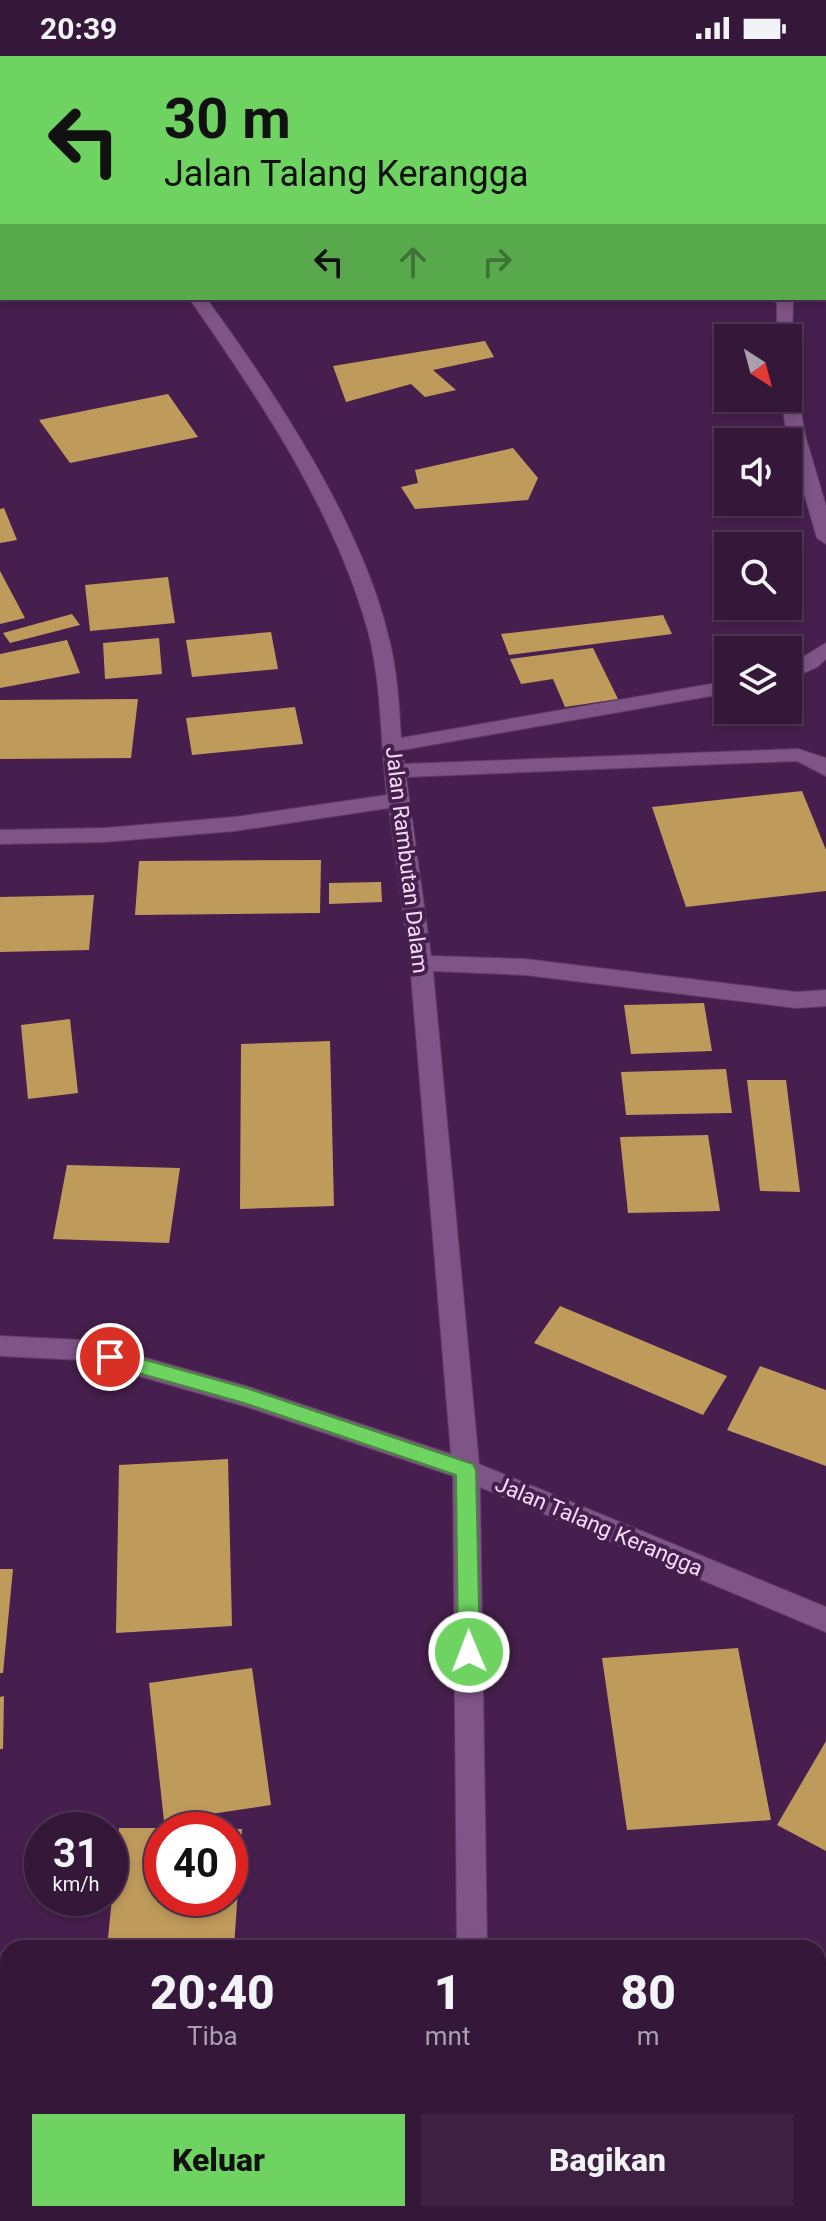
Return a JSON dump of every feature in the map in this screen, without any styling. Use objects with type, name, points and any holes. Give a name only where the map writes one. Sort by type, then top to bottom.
[{"type":"street","name":"Jalan Rambutan Dalam","points":[[198,300],[250,371],[326,504],[355,563],[378,632],[387,675],[391,746],[421,963],[466,1470],[472,1940]]},
{"type":"street","points":[[786,300],[786,324]]},
{"type":"street","points":[[792,412],[826,538]]},
{"type":"street","points":[[802,667],[826,649]]},
{"type":"street","points":[[391,746],[714,689]]},
{"type":"street","points":[[396,771],[798,755],[817,761],[826,770]]},
{"type":"street","points":[[0,837],[105,835],[235,824],[400,800]]},
{"type":"street","points":[[421,963],[525,967],[796,1000],[826,998]]},
{"type":"street","name":"Jalan Talang Kerangga","points":[[0,1346],[82,1350],[246,1396],[466,1470],[826,1620]]},
{"type":"building","points":[[485,341],[494,357],[433,370],[456,390],[425,397],[411,384],[346,402],[333,366]]},
{"type":"building","points":[[168,394],[198,437],[70,463],[39,420]]},
{"type":"building","points":[[513,448],[538,478],[528,500],[415,509],[401,487],[418,483],[415,470]]},
{"type":"building","points":[[4,508],[17,540],[0,543],[0,509]]},
{"type":"building","points":[[0,571],[25,618],[0,624]]},
{"type":"building","points":[[168,577],[175,623],[90,631],[85,585]]},
{"type":"building","points":[[72,614],[80,625],[10,643],[3,633]]},
{"type":"building","points":[[663,615],[672,634],[509,655],[501,634]]},
{"type":"building","points":[[271,632],[278,669],[192,677],[186,640]]},
{"type":"building","points":[[159,638],[162,674],[105,679],[103,643]]},
{"type":"building","points":[[67,640],[80,673],[0,688],[0,654]]},
{"type":"building","points":[[593,648],[618,699],[565,707],[553,679],[521,684],[510,659]]},
{"type":"building","points":[[138,699],[131,758],[0,759],[0,700]]},
{"type":"building","points":[[295,707],[303,744],[192,755],[186,718]]},
{"type":"building","points":[[802,791],[826,850],[826,891],[686,907],[652,807]]},
{"type":"building","points":[[321,860],[320,913],[135,915],[139,861]]},
{"type":"building","points":[[381,882],[382,902],[329,904],[329,883]]},
{"type":"building","points":[[94,895],[89,950],[0,952],[0,897]]},
{"type":"building","points":[[704,1003],[712,1051],[631,1054],[624,1005]]},
{"type":"building","points":[[70,1019],[78,1093],[28,1099],[21,1025]]},
{"type":"building","points":[[330,1041],[334,1206],[240,1209],[241,1044]]},
{"type":"building","points":[[726,1069],[732,1113],[626,1115],[621,1072]]},
{"type":"building","points":[[747,1080],[786,1080],[800,1192],[760,1191]]},
{"type":"building","points":[[708,1135],[720,1211],[628,1213],[620,1137]]},
{"type":"building","points":[[67,1165],[180,1168],[169,1243],[53,1239]]},
{"type":"building","points":[[560,1306],[727,1376],[703,1415],[534,1343]]},
{"type":"building","points":[[760,1366],[826,1390],[826,1466],[727,1430]]},
{"type":"building","points":[[228,1459],[232,1626],[116,1633],[119,1465]]},
{"type":"building","points":[[0,1569],[13,1569],[3,1673],[0,1673]]},
{"type":"building","points":[[738,1648],[771,1820],[627,1830],[602,1658]]},
{"type":"building","points":[[252,1668],[271,1805],[224,1812],[163,1812],[149,1683]]},
{"type":"building","points":[[4,1696],[3,1749],[0,1749],[0,1697]]},
{"type":"building","points":[[826,1741],[826,1851],[777,1825]]},
{"type":"building","points":[[128,1828],[144,1828],[144,1916],[236,1916],[235,1940],[108,1940],[110,1916],[128,1916]]},
{"type":"route","points":[[110,1357],[246,1396],[466,1470],[469,1652]]}]
